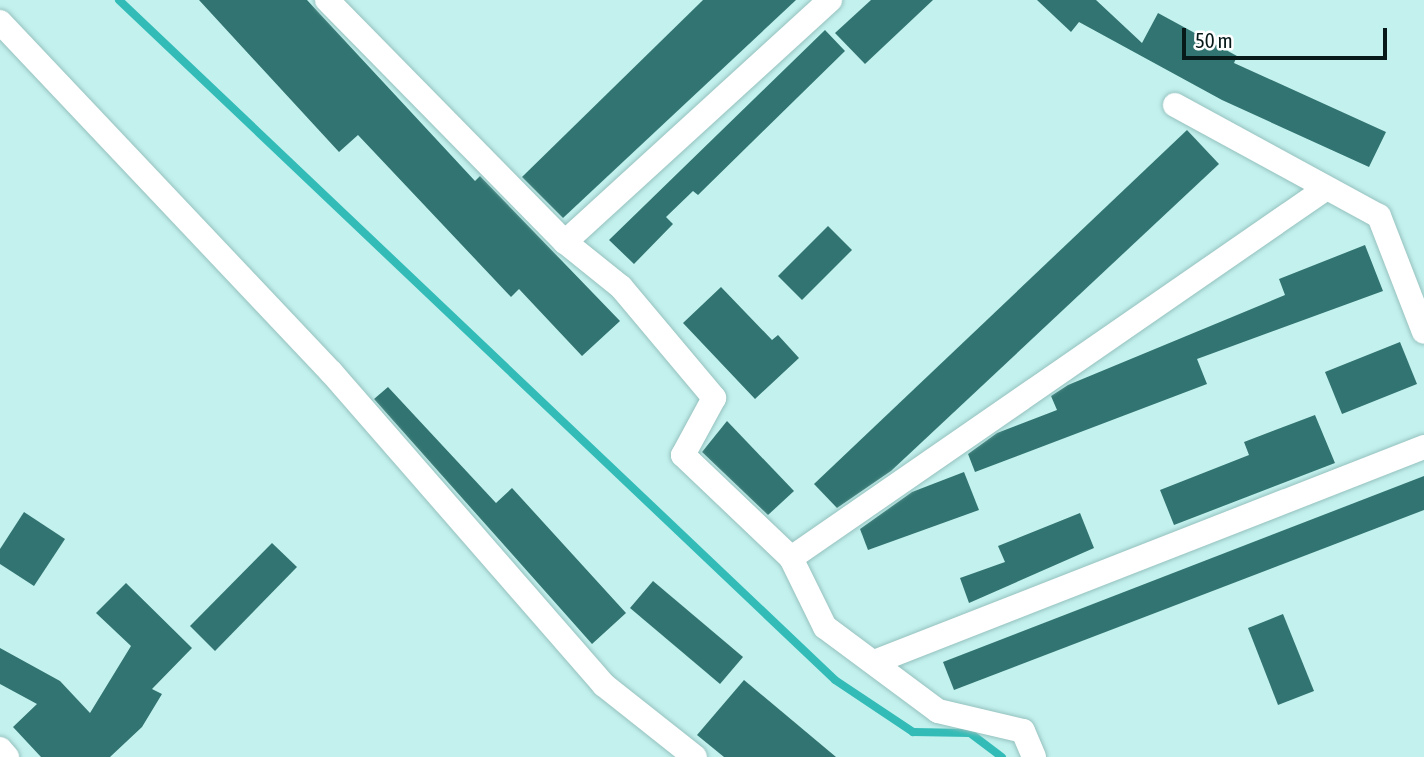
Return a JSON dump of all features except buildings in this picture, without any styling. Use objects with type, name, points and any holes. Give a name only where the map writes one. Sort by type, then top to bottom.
[{"type":"street","points":[[327,0],[565,242],[621,287],[715,398],[683,455],[791,558],[825,627],[877,661],[938,711],[1023,731],[1034,757]]},
{"type":"street","points":[[565,242],[831,0]]},
{"type":"street","points":[[0,22],[331,372],[604,685],[695,757]]},
{"type":"street","points":[[1175,105],[1379,216],[1424,332]]},
{"type":"street","points":[[791,558],[1325,189]]},
{"type":"street","points":[[877,661],[1424,447]]},
{"type":"street","points":[[0,749],[7,757]]},
{"type":"waterway","points":[[119,0],[835,680],[913,732],[970,733],[1002,757]]}]
